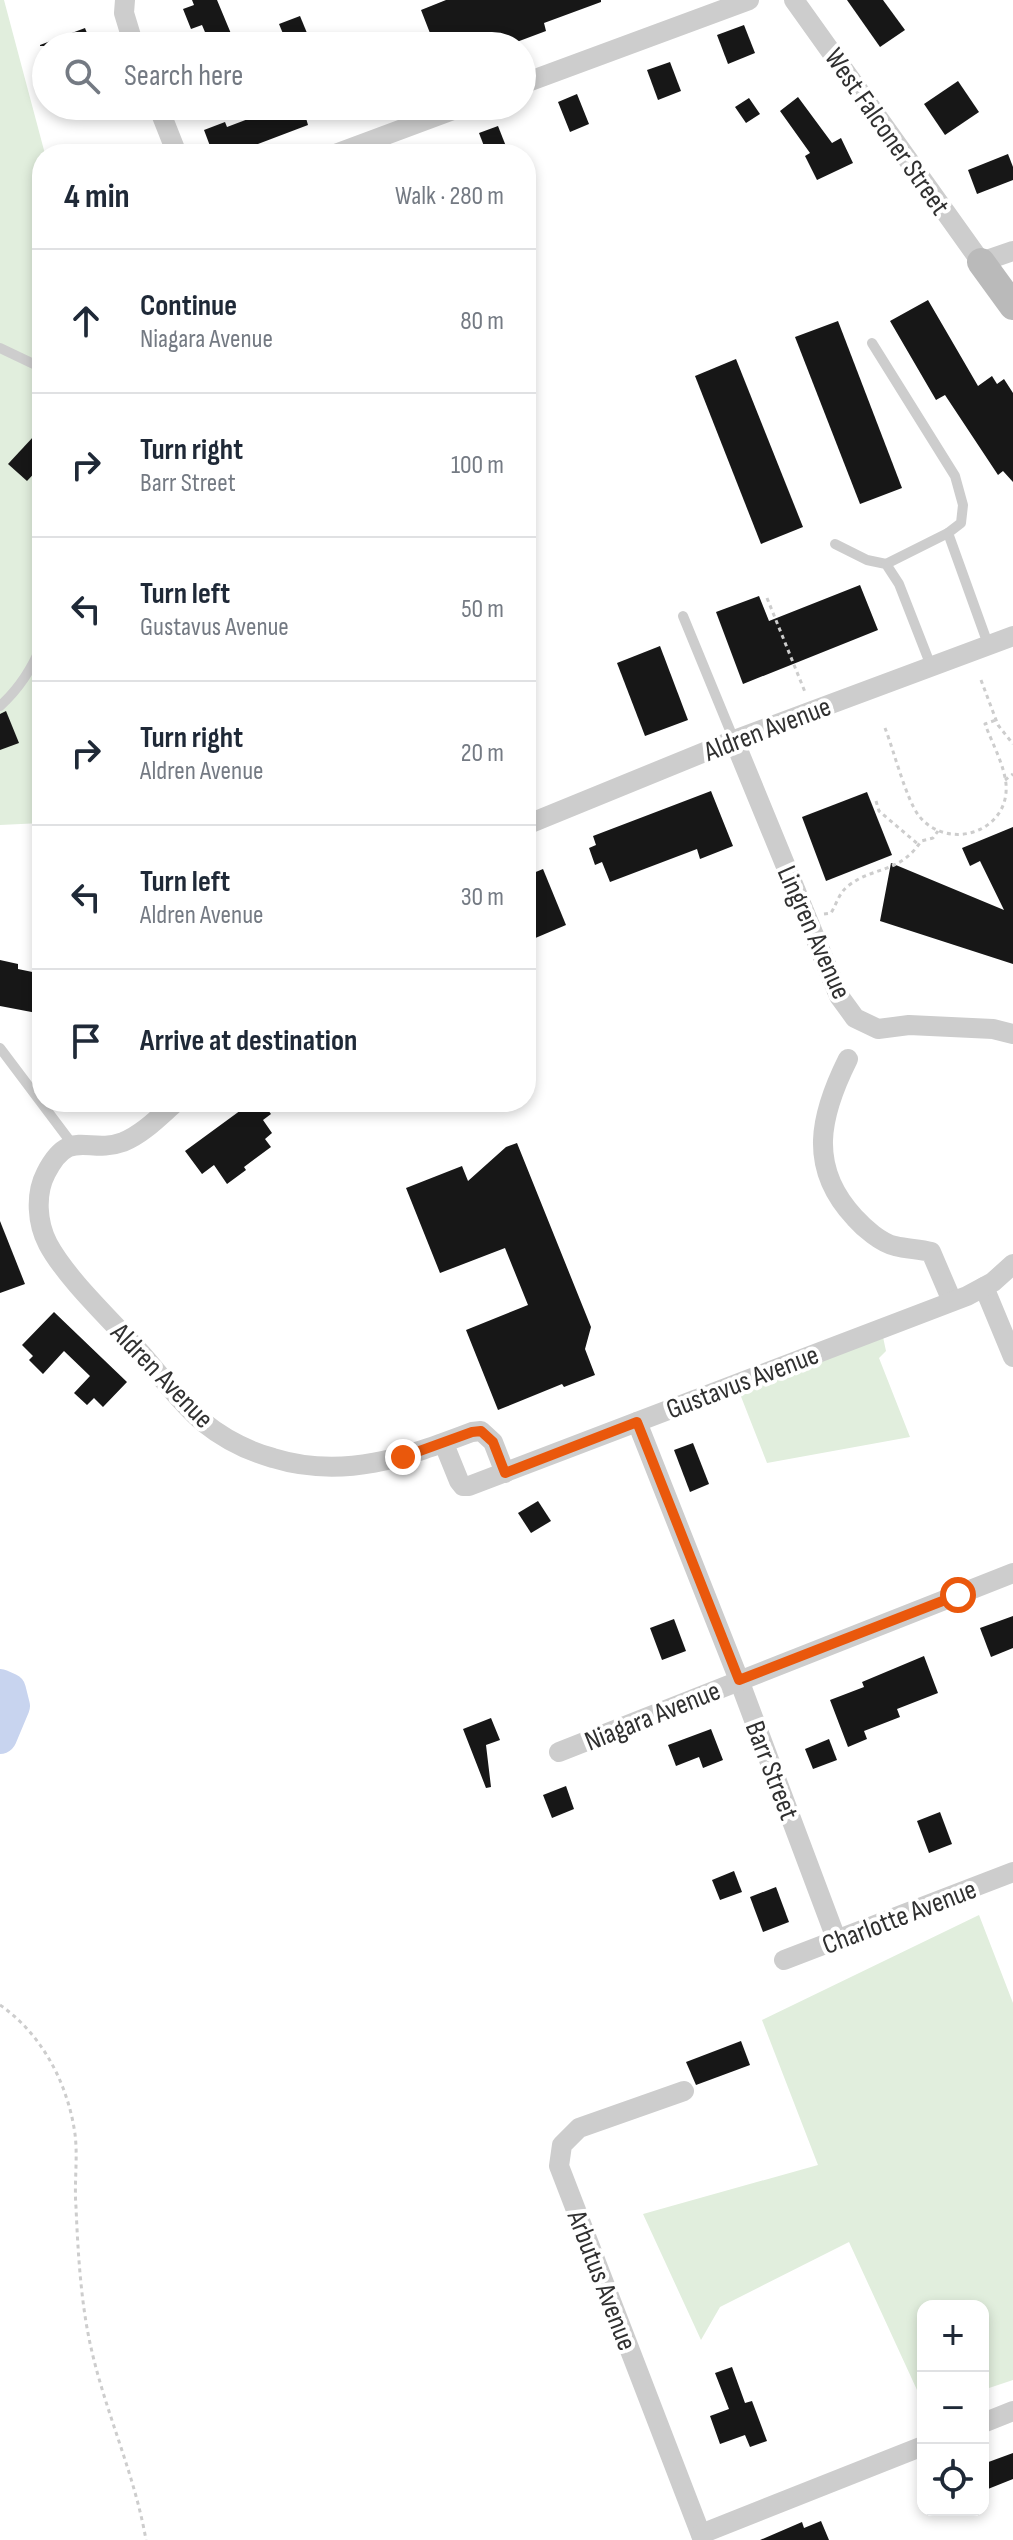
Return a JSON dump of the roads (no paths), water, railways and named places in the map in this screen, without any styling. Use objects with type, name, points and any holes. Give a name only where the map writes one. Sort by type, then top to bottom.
[{"type":"street","points":[[125,0],[124,13],[130,32]]},
{"type":"street","points":[[536,79],[749,0]]},
{"type":"street","name":"West Falconer Street","points":[[794,0],[981,262]]},
{"type":"street","points":[[164,120],[173,144]]},
{"type":"street","points":[[362,144],[426,120]]},
{"type":"street","points":[[1013,251],[981,262],[1013,306]]},
{"type":"street","name":"Aldren Avenue","points":[[536,821],[734,740],[1012,635]]},
{"type":"street","name":"Lingren Avenue","points":[[734,740],[835,988],[855,1018],[878,1029],[909,1025],[993,1029],[1013,1034]]},
{"type":"street","points":[[848,1059],[831,1094],[823,1120],[827,1172],[836,1194],[864,1227],[892,1246],[931,1252],[952,1301]]},
{"type":"street","points":[[73,1145],[86,1143],[102,1146],[125,1141],[164,1112]]},
{"type":"street","name":"Aldren Avenue","points":[[73,1145],[60,1153],[41,1186],[39,1208],[47,1242],[92,1300],[201,1420],[242,1447],[274,1459],[324,1469],[403,1457],[472,1432],[485,1433],[493,1442],[505,1473]]},
{"type":"street","name":"Gustavus Avenue","points":[[444,1444],[463,1486],[505,1473],[952,1301],[984,1287],[1013,1264]]},
{"type":"street","points":[[984,1287],[1013,1357]]},
{"type":"street","name":"Barr Street","points":[[637,1422],[739,1680],[837,1941]]},
{"type":"street","name":"Niagara Avenue","points":[[559,1752],[1013,1573]]},
{"type":"street","name":"Charlotte Avenue","points":[[784,1960],[1013,1872]]},
{"type":"street","name":"Arbutus Avenue","points":[[684,2091],[579,2128],[562,2145],[559,2166],[702,2537]]},
{"type":"street","points":[[989,2421],[1013,2411]]},
{"type":"street","points":[[702,2537],[917,2448]]},
{"type":"lane","points":[[835,544],[867,560],[886,564],[948,533],[961,523],[963,505],[955,476],[872,343]]},
{"type":"lane","points":[[0,348],[32,363]]},
{"type":"lane","points":[[948,533],[988,644]]},
{"type":"lane","points":[[886,564],[899,584],[931,666]]},
{"type":"lane","points":[[683,616],[734,740]]},
{"type":"lane","points":[[0,706],[16,691],[32,666]]},
{"type":"lane","points":[[0,1048],[32,1091]]},
{"type":"lane","points":[[48,1112],[73,1145]]},
{"type":"waterway","points":[[0,1686],[9,1690],[13,1706],[0,1737]]}]
